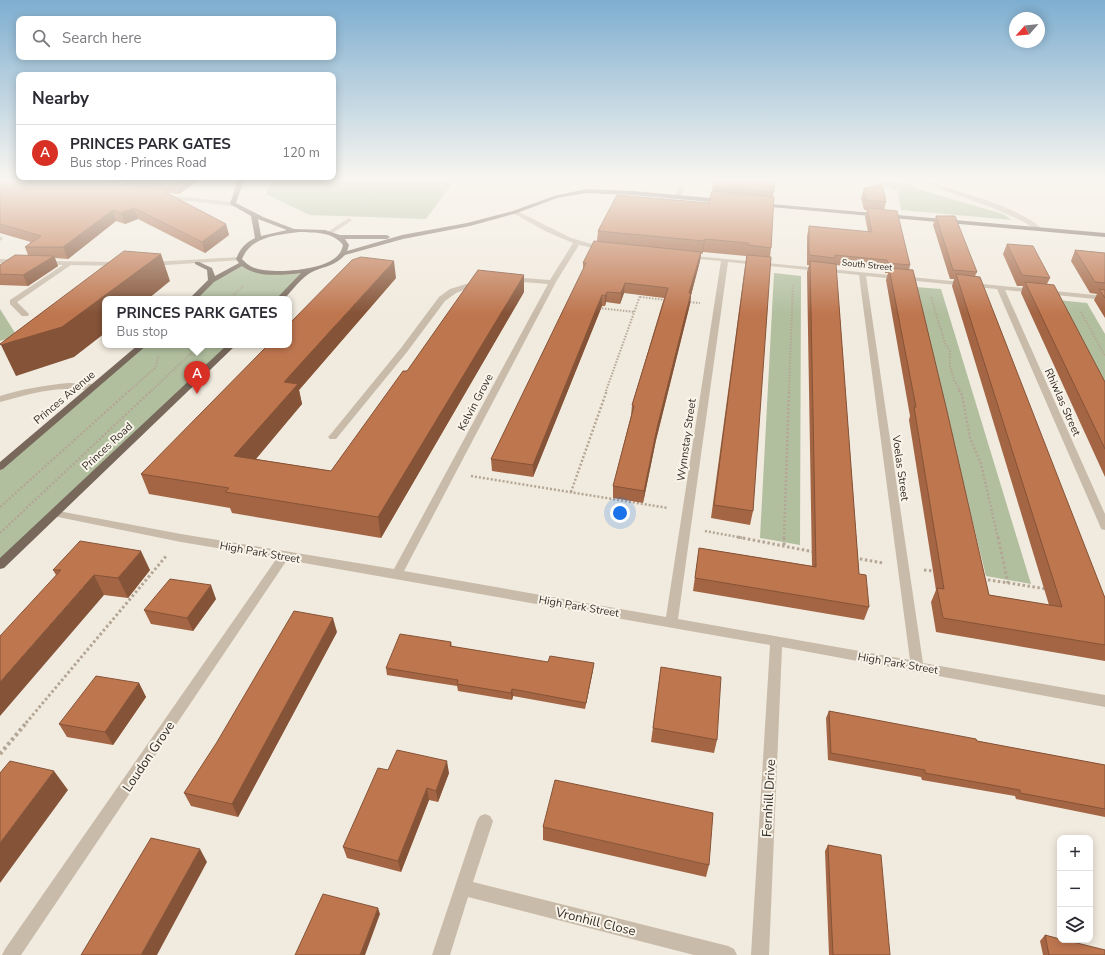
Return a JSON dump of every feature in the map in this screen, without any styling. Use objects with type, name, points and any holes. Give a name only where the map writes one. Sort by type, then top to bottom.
[{"type":"main road","points":[[255,225],[258,239]]},
{"type":"main road","points":[[274,225],[299,230],[329,233],[339,237],[402,237]]},
{"type":"main road","points":[[241,262],[250,268],[274,273],[294,272],[312,269],[326,264],[343,254],[402,237],[446,230],[467,225]]},
{"type":"main road","points":[[988,225],[1105,235]]},
{"type":"main road","points":[[196,296],[212,281],[241,262],[244,248],[258,239],[282,232],[299,230]]},
{"type":"main road","points":[[339,237],[346,245],[343,254]]},
{"type":"main road","points":[[197,262],[210,269],[212,281]]},
{"type":"main road","points":[[283,296],[304,274],[312,269]]},
{"type":"main road","name":"Princes Avenue","points":[[0,467],[140,348]]},
{"type":"main road","name":"Princes Road","points":[[0,565],[53,513],[229,348]]},
{"type":"street","points":[[329,233],[342,225]]},
{"type":"street","points":[[538,225],[560,237],[577,243],[608,248]]},
{"type":"street","points":[[1033,225],[1039,229]]},
{"type":"street","name":"Kelvin Grove","points":[[397,574],[552,282],[577,243]]},
{"type":"street","name":"South Street","points":[[678,255],[1105,298]]},
{"type":"street","name":"Wynnstay Street","points":[[671,623],[725,260]]},
{"type":"street","points":[[0,261],[69,264],[131,264]]},
{"type":"street","points":[[147,264],[241,262]]},
{"type":"street","points":[[25,314],[12,302],[69,264]]},
{"type":"street","name":"Voelas Street","points":[[862,274],[917,666]]},
{"type":"street","points":[[499,278],[552,282]]},
{"type":"street","points":[[334,437],[404,350],[442,299],[453,291],[487,279]]},
{"type":"street","name":"Rhiwlas Street","points":[[1000,287],[1105,526]]},
{"type":"street","points":[[0,400],[32,389],[70,385],[94,387]]},
{"type":"street","name":"High Park Street","points":[[53,513],[181,538],[776,640],[1105,700]]},
{"type":"street","name":"Loudon Grove","points":[[11,955],[284,556]]},
{"type":"street","name":"Fernhill Drive","points":[[760,955],[776,640]]},
{"type":"street","points":[[442,955],[485,821]]},
{"type":"street","name":"Vronhill Close","points":[[464,888],[728,955]]},
{"type":"path","points":[[784,545],[794,267]]},
{"type":"path","points":[[926,280],[945,343],[950,351],[950,366],[954,380],[962,395],[970,438],[981,464],[1008,583]]},
{"type":"path","points":[[571,492],[642,290]]},
{"type":"path","points":[[1071,294],[1105,356]]},
{"type":"path","points":[[640,297],[671,300]]},
{"type":"path","points":[[687,302],[718,306]]},
{"type":"path","points":[[596,307],[635,312]]},
{"type":"path","points":[[0,533],[197,348]]},
{"type":"path","points":[[0,507],[155,368],[159,354]]},
{"type":"path","points":[[451,473],[688,511]]},
{"type":"path","points":[[0,754],[181,538]]},
{"type":"green space","points":[[243,263],[268,272],[312,269],[283,296],[196,296],[204,288]]},
{"type":"green space","points":[[774,273],[801,276],[800,545],[760,538]]},
{"type":"green space","points":[[915,287],[941,289],[1031,584],[986,576]]},
{"type":"green space","points":[[1057,300],[1087,303],[1105,334],[1105,391]]},
{"type":"green space","points":[[0,309],[17,336],[0,341]]},
{"type":"green space","points":[[139,348],[229,348],[0,565],[0,467]]},
{"type":"building","points":[[2,225],[93,225],[63,247],[25,247],[41,236]]},
{"type":"building","points":[[167,225],[225,225],[202,242]]},
{"type":"building","points":[[601,225],[772,225],[771,248],[748,245],[748,243],[705,239],[704,241],[598,231]]},
{"type":"building","points":[[870,225],[900,225],[910,265],[888,263],[887,260],[835,255],[835,258],[809,255],[809,226],[872,232]]},
{"type":"building","points":[[939,225],[958,225],[977,272],[953,270]]},
{"type":"building","points":[[594,241],[701,252],[689,293],[691,293],[657,428],[644,491],[613,486],[634,406],[632,405],[668,288],[625,283],[621,293],[607,292],[605,296],[602,295],[533,465],[491,459],[586,263],[583,263]]},
{"type":"building","points":[[1007,244],[1033,246],[1050,278],[1022,275]]},
{"type":"building","points":[[1075,250],[1105,253],[1105,283],[1095,282]]},
{"type":"building","points":[[124,251],[161,254],[102,296],[62,327],[1,345],[0,344]]},
{"type":"building","points":[[15,255],[54,256],[23,275],[0,274],[0,265]]},
{"type":"building","points":[[747,255],[771,257],[753,511],[714,505]]},
{"type":"building","points":[[361,257],[394,261],[284,382],[298,384],[234,456],[331,471],[403,371],[407,371],[478,270],[524,275],[378,517],[225,492],[229,488],[141,474],[265,348],[292,348],[292,321],[352,260]]},
{"type":"building","points":[[810,261],[836,264],[859,574],[866,575],[869,607],[695,578],[699,548],[816,567]]},
{"type":"building","points":[[889,268],[913,270],[989,595],[1062,607],[956,274],[980,277],[1105,598],[1105,645],[943,618],[937,588],[944,589],[914,407],[916,407]]},
{"type":"building","points":[[1025,282],[1054,285],[1105,382],[1105,449]]},
{"type":"building","points":[[1099,289],[1105,290],[1105,298]]},
{"type":"building","points":[[80,541],[141,551],[118,578],[94,575],[0,682],[0,636],[61,570],[53,570]]},
{"type":"building","points":[[170,579],[211,585],[187,618],[144,610]]},
{"type":"building","points":[[294,611],[333,618],[232,804],[184,793],[217,742]]},
{"type":"building","points":[[400,634],[451,642],[450,646],[548,662],[550,656],[594,663],[586,703],[512,689],[511,693],[457,684],[458,680],[386,668]]},
{"type":"building","points":[[661,667],[721,677],[717,740],[653,728]]},
{"type":"building","points":[[96,676],[139,683],[105,732],[59,724]]},
{"type":"building","points":[[829,711],[1105,765],[1105,809],[1020,793],[1020,790],[925,773],[925,770],[831,753]]},
{"type":"building","points":[[397,750],[447,761],[436,791],[427,788],[398,861],[343,847],[378,768],[388,770]]},
{"type":"building","points":[[10,761],[54,771],[0,843],[0,773]]},
{"type":"building","points":[[555,780],[713,813],[709,865],[543,827]]},
{"type":"building","points":[[151,838],[200,849],[141,955],[81,955]]},
{"type":"building","points":[[828,845],[881,855],[890,955],[833,955]]},
{"type":"building","points":[[323,894],[378,908],[360,955],[295,955]]},
{"type":"building","points":[[1045,935],[1057,938],[1057,943],[1077,943],[1105,950],[1105,955],[1049,955]]},
{"type":"place","name":"PRINCES PARK GATES","points":[[197,394]]}]
